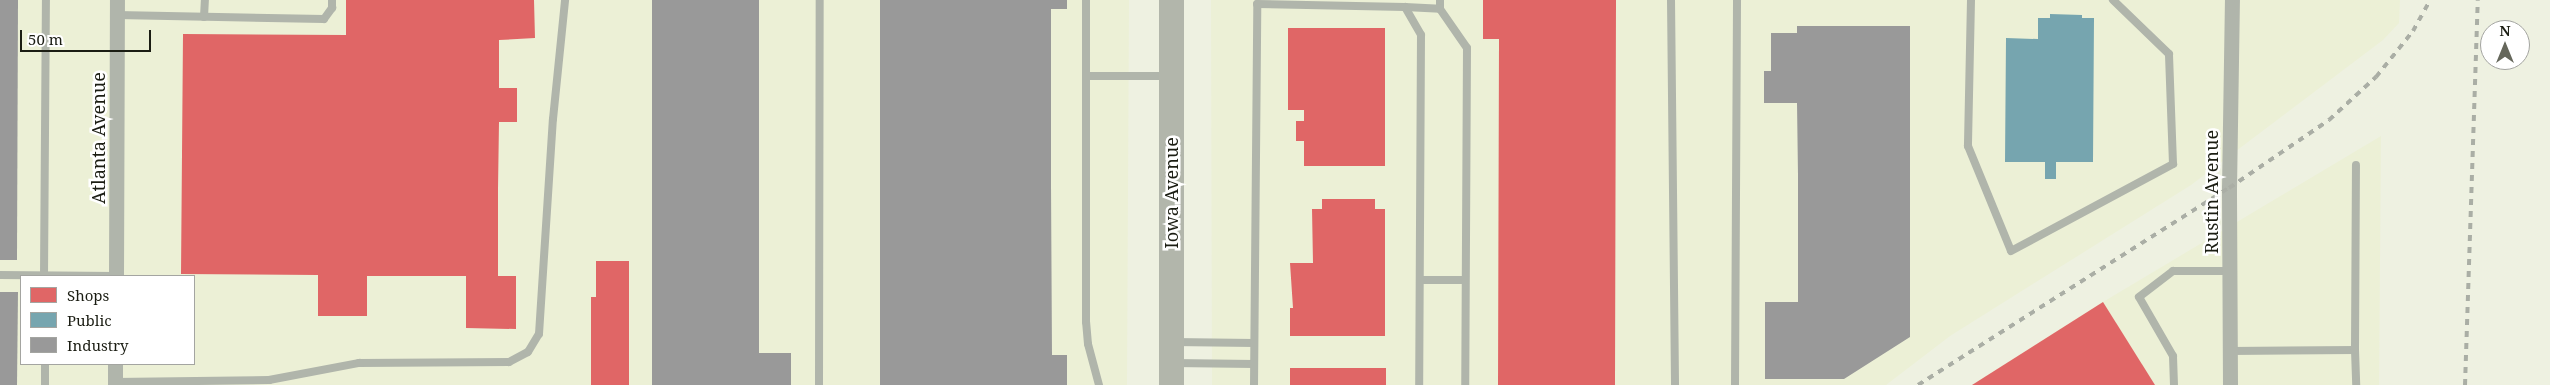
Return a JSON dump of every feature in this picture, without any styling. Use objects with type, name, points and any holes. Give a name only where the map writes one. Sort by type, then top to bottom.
[{"type":"main road","name":"Iowa Avenue","points":[[1170,0],[1171,363]]},
{"type":"street","name":"Rustin Avenue","points":[[2230,385],[2229,271],[2232,0]]},
{"type":"street","name":"Atlanta Avenue","points":[[116,275],[117,8]]},
{"type":"street","points":[[115,384],[116,365]]},
{"type":"lane","points":[[44,275],[46,0]]},
{"type":"lane","points":[[204,17],[205,0]]},
{"type":"lane","points":[[117,8],[204,17],[324,19],[332,8],[332,0]]},
{"type":"lane","points":[[115,384],[191,384],[268,380],[359,363],[509,362],[528,352],[539,334],[553,119],[566,0]]},
{"type":"lane","points":[[819,385],[820,0]]},
{"type":"lane","points":[[1086,0],[1086,322],[1099,385]]},
{"type":"lane","points":[[1440,0],[1440,9],[1467,48],[1465,385]]},
{"type":"lane","points":[[1671,0],[1674,385]]},
{"type":"lane","points":[[1735,385],[1737,0]]},
{"type":"lane","points":[[1972,0],[1968,146],[2011,251],[2173,164],[2169,54],[2113,0]]},
{"type":"lane","points":[[1254,385],[1257,4],[1440,9]]},
{"type":"lane","points":[[1405,7],[1421,35],[1419,385]]},
{"type":"lane","points":[[1086,76],[1170,76]]},
{"type":"lane","points":[[2356,166],[2356,385]]},
{"type":"lane","points":[[2174,385],[2173,356],[2139,297],[2173,271],[2229,271]]},
{"type":"lane","points":[[0,275],[20,275]]},
{"type":"lane","points":[[1421,280],[1466,280]]},
{"type":"lane","points":[[1171,363],[1254,343]]},
{"type":"lane","points":[[2230,351],[2355,350]]},
{"type":"lane","points":[[1171,363],[1254,364]]},
{"type":"lane","points":[[45,365],[45,385]]},
{"type":"shaded area","points":[[0,0],[1129,0],[1127,385],[0,385]]},
{"type":"shaded area","points":[[1211,0],[2400,0],[2399,23],[2383,40],[2191,185],[1950,336],[1886,385],[1212,385]]},
{"type":"shaded area","points":[[2381,136],[2379,385],[1972,385],[2103,302]]},
{"type":"building: Shops","points":[[346,0],[534,0],[535,38],[499,40],[499,88],[517,88],[517,122],[499,122],[498,189],[498,276],[516,276],[516,329],[466,328],[466,276],[367,276],[367,316],[318,316],[318,275],[181,274],[183,34],[346,35]]},
{"type":"building: Shops","points":[[1483,0],[1616,0],[1615,385],[1498,385],[1499,39],[1483,39]]},
{"type":"building: Shops","points":[[1288,28],[1385,28],[1385,166],[1304,166],[1304,141],[1296,141],[1296,121],[1304,121],[1304,110],[1288,110]]},
{"type":"building: Shops","points":[[1322,199],[1375,199],[1375,209],[1385,209],[1385,336],[1290,336],[1290,308],[1293,308],[1290,263],[1313,263],[1312,209],[1322,209]]},
{"type":"building: Shops","points":[[596,261],[629,261],[629,385],[591,385],[591,297],[596,297]]},
{"type":"building: Shops","points":[[2103,302],[2155,385],[1972,385]]},
{"type":"building: Shops","points":[[1290,368],[1386,368],[1386,385],[1290,385]]},
{"type":"building: Public","points":[[2050,14],[2082,15],[2082,18],[2094,18],[2093,162],[2056,162],[2056,179],[2045,179],[2045,162],[2005,162],[2006,38],[2038,39],[2038,18],[2050,18]]},
{"type":"building: Industry","points":[[0,0],[18,0],[17,260],[0,260]]},
{"type":"building: Industry","points":[[652,0],[759,0],[759,353],[791,353],[791,385],[652,385]]},
{"type":"building: Industry","points":[[880,0],[1067,0],[1067,9],[1051,9],[1051,183],[1052,355],[1067,355],[1067,385],[880,385]]},
{"type":"building: Industry","points":[[1797,26],[1910,26],[1910,337],[1844,379],[1765,379],[1765,302],[1798,302],[1798,176],[1797,103],[1764,103],[1764,71],[1771,71],[1771,33],[1797,33]]},
{"type":"building: Industry","points":[[0,292],[18,292],[17,385],[0,385]]},
{"type":"railway","points":[[1918,385],[2229,188],[2329,120],[2376,77],[2413,31],[2430,0]]},
{"type":"railway","points":[[2465,385],[2478,0]]}]
